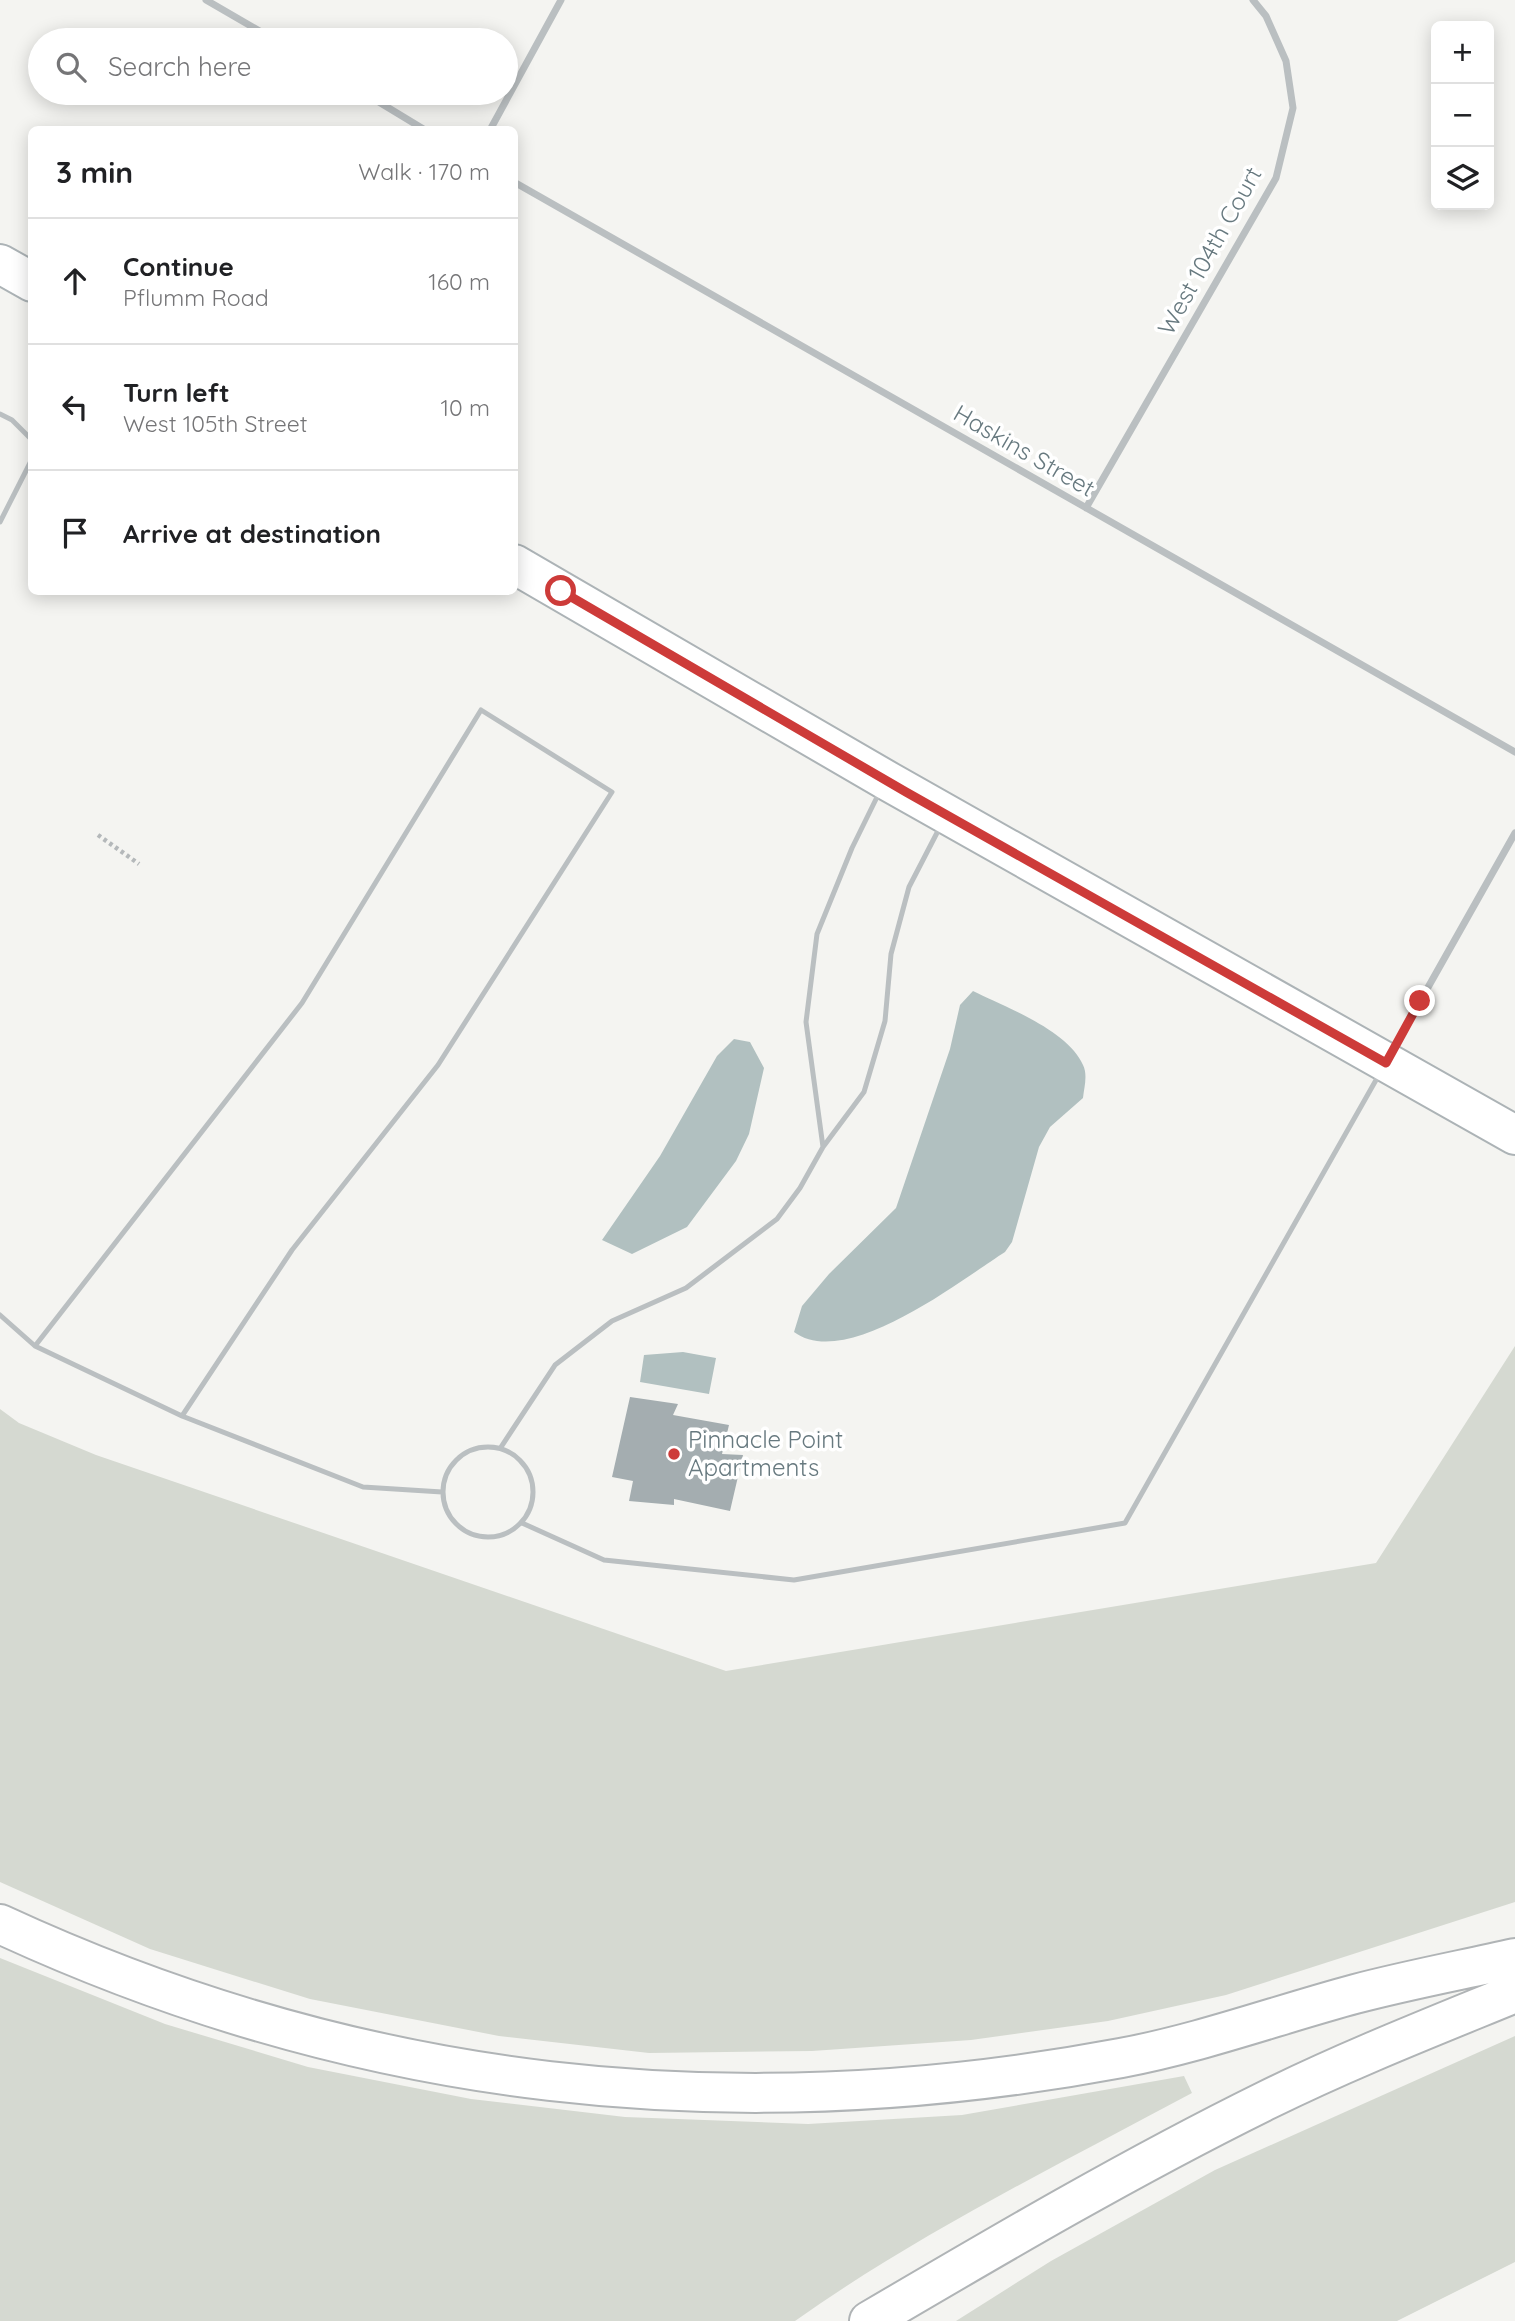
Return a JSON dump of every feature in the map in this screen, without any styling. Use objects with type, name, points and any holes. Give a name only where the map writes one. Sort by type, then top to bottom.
[{"type":"main road","points":[[0,264],[28,280]]},
{"type":"main road","points":[[518,566],[946,815],[1515,1136]]},
{"type":"main road","points":[[0,1924],[147,1987],[331,2043],[444,2068],[529,2080],[632,2091],[730,2094],[906,2088],[1012,2077],[1126,2057],[1223,2033],[1357,1993],[1515,1958]]},
{"type":"main road","points":[[869,2321],[1054,2211],[1268,2100],[1380,2048],[1515,1993]]},
{"type":"street","points":[[206,0],[254,28]]},
{"type":"street","points":[[518,79],[561,0]]},
{"type":"street","name":"West 104th Court","points":[[1086,508],[1276,178],[1293,108],[1286,61],[1266,16],[1252,0]]},
{"type":"street","points":[[384,105],[418,126]]},
{"type":"street","points":[[492,126],[504,105]]},
{"type":"street","name":"Haskins Street","points":[[518,184],[1515,752]]},
{"type":"street","points":[[1386,1063],[1515,833]]},
{"type":"lane","points":[[0,414],[12,420],[28,436]]},
{"type":"lane","points":[[0,522],[28,467]]},
{"type":"lane","points":[[35,1346],[302,1003],[481,710],[612,792],[438,1065],[292,1250],[182,1416]]},
{"type":"lane","points":[[823,1147],[806,1022],[817,934],[852,848],[886,780]]},
{"type":"lane","points":[[501,1447],[555,1365],[612,1321],[686,1288],[776,1219],[800,1188],[823,1147],[864,1092],[885,1021],[891,954],[909,887],[946,815]]},
{"type":"lane","points":[[522,1523],[604,1560],[794,1580],[1125,1523],[1386,1063]]},
{"type":"lane","points":[[0,1315],[35,1346],[182,1416],[363,1487],[442,1492]]},
{"type":"lane","points":[[486,1446],[501,1447],[525,1465],[532,1479],[534,1495],[522,1523],[502,1535],[478,1536],[460,1528],[449,1516],[442,1492],[452,1463],[464,1452],[486,1446]]},
{"type":"path","points":[[98,835],[139,864]]},
{"type":"shaded area","points":[[973,991],[1050,1030],[1075,1052],[1085,1073],[1083,1098],[1050,1127],[1039,1147],[1012,1242],[1005,1252],[933,1300],[872,1331],[843,1340],[816,1341],[794,1332],[802,1306],[829,1274],[896,1208],[950,1049],[960,1005]]},
{"type":"shaded area","points":[[734,1039],[750,1042],[764,1068],[749,1134],[736,1161],[687,1227],[632,1254],[602,1240],[660,1156],[717,1056]]},
{"type":"shaded area","points":[[1515,1346],[1515,1902],[1226,1995],[1108,2021],[971,2040],[812,2051],[649,2053],[499,2036],[310,1999],[150,1949],[0,1882],[0,1409],[19,1423],[96,1455],[726,1671],[1376,1563]]},
{"type":"shaded area","points":[[683,1352],[716,1358],[709,1394],[640,1382],[644,1355]]},
{"type":"shaded area","points":[[0,1958],[165,2024],[308,2067],[471,2099],[625,2117],[808,2124],[962,2115],[1184,2076],[1192,2093],[940,2229],[890,2258],[795,2321],[0,2321]]},
{"type":"shaded area","points":[[1515,2036],[1515,2262],[1397,2321],[956,2321],[1051,2261],[1215,2170]]},
{"type":"building","name":"Pinnacle Point Apartments","points":[[630,1397],[678,1404],[673,1415],[729,1425],[722,1454],[743,1455],[730,1511],[674,1499],[674,1505],[629,1501],[633,1481],[612,1477]]},
{"type":"place","name":"Pinnacle Point Apartments","points":[[674,1454]]},
{"type":"route","points":[[561,591],[906,792],[1386,1063],[1420,1001]]}]
